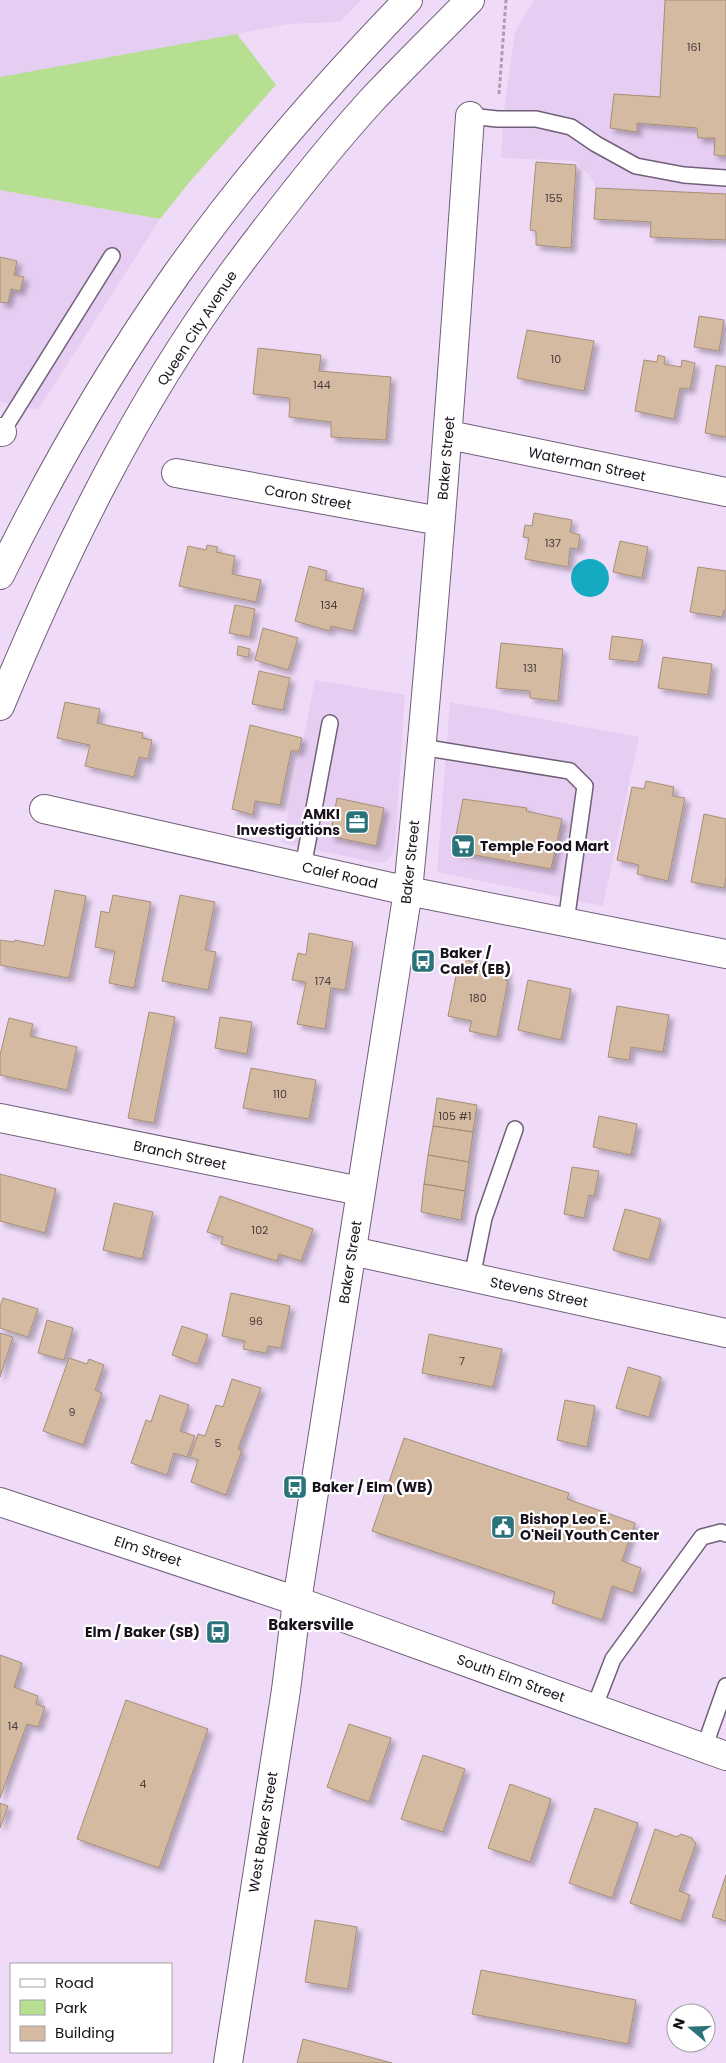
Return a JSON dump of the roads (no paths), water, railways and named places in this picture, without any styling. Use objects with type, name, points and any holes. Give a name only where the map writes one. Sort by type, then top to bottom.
[{"type":"street","points":[[0,575],[39,496],[71,440],[124,353],[176,274],[282,140],[408,0]]},
{"type":"street","name":"Queen City Avenue","points":[[0,706],[58,573],[114,463],[178,354],[230,276],[298,187],[370,102],[470,0]]},
{"type":"street","name":"Baker Street","points":[[297,1601],[408,890],[449,435],[470,116]]},
{"type":"street","name":"Waterman Street","points":[[449,435],[726,492]]},
{"type":"street","name":"Caron Street","points":[[176,473],[440,521]]},
{"type":"street","name":"Calef Road","points":[[44,809],[408,890],[726,954]]},
{"type":"street","name":"Branch Street","points":[[0,1118],[360,1191]]},
{"type":"street","name":"Stevens Street","points":[[352,1251],[726,1333]]},
{"type":"street","name":"Elm Street","points":[[3,1509],[297,1601]]},
{"type":"street","name":"South Elm Street","points":[[297,1601],[715,1752]]},
{"type":"street","name":"West Baker Street","points":[[228,2063],[286,1690],[297,1601]]},
{"type":"lane","points":[[470,116],[497,119],[536,119],[571,127],[596,144],[636,166],[684,175],[726,178]]},
{"type":"lane","points":[[1,432],[112,256]]},
{"type":"lane","points":[[303,867],[330,723]]},
{"type":"lane","points":[[421,747],[570,771],[585,786],[566,922]]},
{"type":"lane","points":[[472,1277],[484,1218],[515,1129]]},
{"type":"lane","points":[[594,1708],[613,1659],[702,1537],[722,1532],[726,1534]]},
{"type":"lane","points":[[715,1752],[726,1686]]},
{"type":"water","points":[[590,559],[603,565],[609,578],[603,591],[590,597],[577,591],[571,578],[577,565]]},
{"type":"place","name":"AMKI Investigations","points":[[357,822]]},
{"type":"place","name":"Temple Food Mart","points":[[463,846]]},
{"type":"place","name":"Baker / Calef (EB)","points":[[423,961]]},
{"type":"place","name":"Baker / Elm (WB)","points":[[295,1487]]},
{"type":"place","name":"Bishop Leo E. O'Neil Youth Center","points":[[503,1527]]},
{"type":"place","name":"Elm / Baker (SB)","points":[[218,1632]]},
{"type":"district","name":"Bakersville","points":[[311,1624]]}]
